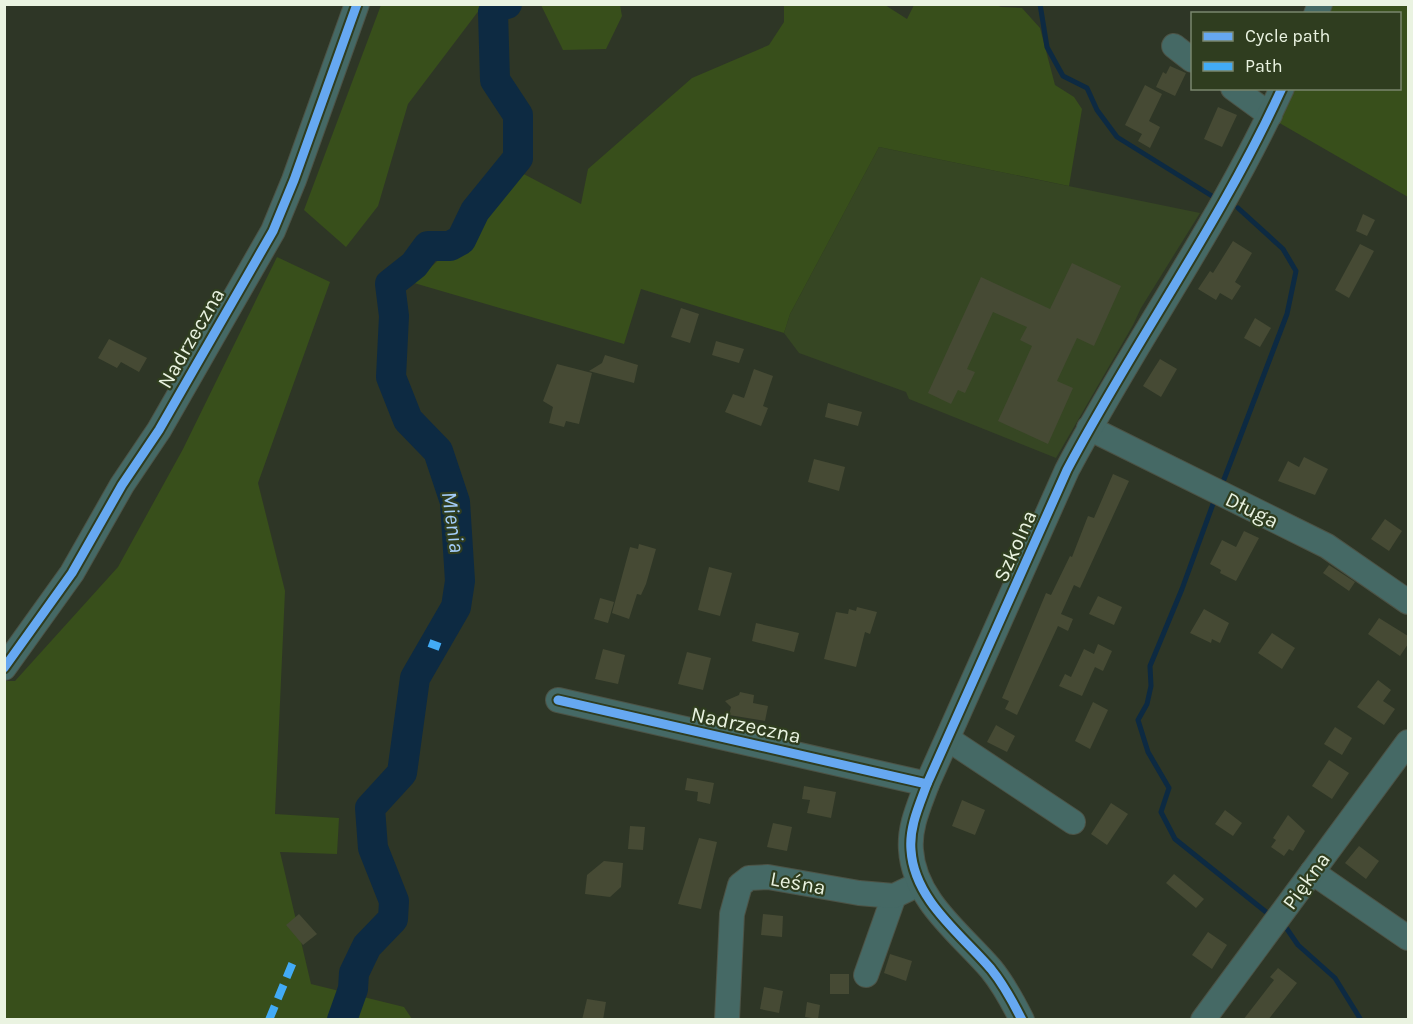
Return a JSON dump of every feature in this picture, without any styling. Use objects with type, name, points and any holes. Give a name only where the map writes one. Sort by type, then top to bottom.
[{"type":"street","name":"Nadrzeczna","points":[[5,666],[72,573],[122,485],[159,430],[273,231],[294,180],[357,4]]},
{"type":"street","points":[[1236,90],[1270,115]]},
{"type":"street","name":"Szkolna","points":[[1023,1020],[997,978],[946,921],[919,884],[912,861],[911,839],[914,819],[927,784],[1089,428],[1228,197],[1281,90]]},
{"type":"street","name":"Długa","points":[[1089,428],[1327,546],[1408,602]]},
{"type":"street","name":"Nadrzeczna","points":[[558,700],[927,784]]},
{"type":"street","points":[[948,739],[1072,822]]},
{"type":"street","name":"Piękna","points":[[1203,1020],[1408,742]]},
{"type":"street","points":[[1312,872],[1408,938]]},
{"type":"street","name":"Leśna","points":[[727,1020],[732,914],[740,885],[749,878],[768,877],[859,893],[894,896]]},
{"type":"street","points":[[866,975],[894,896],[919,884]]},
{"type":"shaded area","points":[[994,4],[1001,7],[1022,8],[1040,28],[1055,85],[1074,97],[1082,109],[1069,186],[879,147],[790,314],[784,333],[641,289],[624,344],[414,283],[448,251],[462,246],[516,170],[581,204],[588,169],[692,78],[769,45],[784,22],[784,5],[885,5],[907,19],[914,5]]},
{"type":"shaded area","points":[[381,5],[483,5],[408,104],[378,206],[346,247],[304,210]]},
{"type":"shaded area","points":[[541,5],[620,5],[622,16],[606,49],[563,50]]},
{"type":"shaded area","points":[[1331,5],[1408,5],[1408,197],[1276,121],[1292,90],[1401,90],[1401,12],[1328,12]]},
{"type":"shaded area","points":[[879,147],[1200,213],[1141,308],[1056,458],[909,399],[906,392],[799,353],[784,333],[790,314]]},
{"type":"shaded area","points":[[277,257],[330,282],[258,483],[285,591],[275,814],[339,818],[337,854],[280,852],[311,984],[404,1007],[412,1019],[5,1020],[5,681],[15,681],[118,567],[183,449]]},
{"type":"building","points":[[1170,66],[1186,73],[1175,96],[1156,87],[1163,72],[1166,74]]},
{"type":"building","points":[[1145,85],[1162,94],[1149,121],[1160,127],[1150,148],[1138,141],[1142,134],[1125,125]]},
{"type":"building","points":[[1218,107],[1237,115],[1222,147],[1204,139]]},
{"type":"building","points":[[1363,214],[1375,220],[1367,236],[1356,231]]},
{"type":"building","points":[[1233,241],[1252,253],[1235,282],[1241,286],[1232,300],[1220,293],[1216,300],[1198,289],[1210,271],[1213,273]]},
{"type":"building","points":[[1360,244],[1374,251],[1349,298],[1335,290]]},
{"type":"building","points":[[1072,263],[1121,286],[1094,346],[1077,338],[1057,381],[1073,388],[1048,444],[998,421],[1032,346],[1020,340],[1027,327],[993,312],[967,369],[975,372],[965,393],[958,390],[951,404],[928,393],[981,277],[1050,309]]},
{"type":"building","points":[[681,308],[699,314],[690,343],[671,337]]},
{"type":"building","points":[[1255,318],[1271,328],[1260,347],[1244,338]]},
{"type":"building","points":[[109,339],[147,358],[139,372],[121,362],[117,368],[98,358]]},
{"type":"building","points":[[716,341],[744,349],[739,363],[712,355]]},
{"type":"building","points":[[605,355],[638,365],[634,383],[589,371],[602,363]]},
{"type":"building","points":[[1160,359],[1177,369],[1161,397],[1143,386]]},
{"type":"building","points":[[557,364],[592,373],[579,424],[566,421],[564,427],[549,423],[553,407],[543,401]]},
{"type":"building","points":[[754,369],[773,376],[763,406],[768,408],[761,426],[725,412],[733,394],[744,398]]},
{"type":"building","points":[[828,403],[862,412],[858,426],[825,417]]},
{"type":"building","points":[[1304,457],[1328,469],[1315,495],[1278,481],[1288,461],[1299,467]]},
{"type":"building","points":[[814,459],[845,467],[839,491],[808,482]]},
{"type":"building","points":[[1113,474],[1129,481],[1080,588],[1074,585],[1061,614],[1073,619],[1068,631],[1058,626],[1017,715],[1005,709],[1009,701],[1002,698],[1046,593],[1051,595],[1070,556],[1072,557],[1088,516],[1094,518]]},
{"type":"building","points":[[1385,519],[1402,531],[1389,551],[1371,539]]},
{"type":"building","points":[[1244,531],[1259,538],[1236,581],[1220,573],[1221,570],[1210,564],[1222,540],[1236,547]]},
{"type":"building","points":[[639,544],[656,549],[646,584],[641,595],[637,594],[629,619],[612,613],[630,547],[638,549]]},
{"type":"building","points":[[1329,565],[1355,582],[1349,591],[1323,573]]},
{"type":"building","points":[[709,567],[732,573],[720,616],[698,610]]},
{"type":"building","points":[[1098,596],[1122,607],[1114,625],[1089,614]]},
{"type":"building","points":[[600,598],[614,602],[608,623],[594,619]]},
{"type":"building","points":[[857,607],[877,612],[870,634],[865,632],[856,667],[824,659],[836,612],[848,614],[849,609],[856,611]]},
{"type":"building","points":[[1204,609],[1229,623],[1220,643],[1212,639],[1211,643],[1190,633]]},
{"type":"building","points":[[1379,618],[1408,636],[1408,644],[1400,656],[1368,634]]},
{"type":"building","points":[[756,623],[799,633],[794,652],[752,641]]},
{"type":"building","points":[[1272,633],[1295,648],[1282,669],[1258,653]]},
{"type":"building","points":[[1098,644],[1112,651],[1103,671],[1095,667],[1082,696],[1059,686],[1065,674],[1071,677],[1084,649],[1094,654]]},
{"type":"building","points":[[603,649],[625,655],[618,684],[595,679]]},
{"type":"building","points":[[687,652],[711,658],[703,690],[678,684]]},
{"type":"building","points":[[1378,680],[1391,690],[1383,701],[1395,709],[1384,725],[1357,707]]},
{"type":"building","points":[[740,692],[754,695],[753,703],[768,706],[765,721],[729,715],[731,707],[725,701],[739,695]]},
{"type":"building","points":[[1093,702],[1108,710],[1090,749],[1075,741]]},
{"type":"building","points":[[996,725],[1015,736],[1007,752],[987,742]]},
{"type":"building","points":[[1335,727],[1352,738],[1342,755],[1324,744]]},
{"type":"building","points":[[1329,760],[1349,773],[1332,799],[1312,786]]},
{"type":"building","points":[[687,778],[714,783],[710,804],[697,801],[698,792],[685,790]]},
{"type":"building","points":[[804,786],[836,792],[831,818],[807,813],[810,800],[802,799]]},
{"type":"building","points":[[962,800],[985,810],[975,835],[952,826]]},
{"type":"building","points":[[1111,803],[1128,814],[1107,845],[1091,834]]},
{"type":"building","points":[[1225,810],[1242,823],[1233,836],[1215,824]]},
{"type":"building","points":[[1288,815],[1305,831],[1293,851],[1289,849],[1284,856],[1271,847],[1276,840],[1273,838]]},
{"type":"building","points":[[773,823],[792,827],[787,851],[767,847]]},
{"type":"building","points":[[630,826],[645,827],[643,850],[628,849]]},
{"type":"building","points":[[699,838],[717,842],[701,909],[678,904]]},
{"type":"building","points":[[1359,846],[1379,861],[1366,879],[1345,863]]},
{"type":"building","points":[[604,861],[623,863],[621,887],[610,897],[585,894],[587,875]]},
{"type":"building","points":[[1174,874],[1204,899],[1196,908],[1166,883]]},
{"type":"building","points":[[299,914],[317,934],[303,945],[286,925]]},
{"type":"building","points":[[763,914],[783,916],[782,937],[761,935]]},
{"type":"building","points":[[1208,932],[1227,945],[1212,969],[1192,955]]},
{"type":"building","points":[[890,954],[912,961],[906,981],[884,973]]},
{"type":"building","points":[[1278,968],[1297,983],[1268,1020],[1243,1020],[1274,980],[1270,977]]},
{"type":"building","points":[[830,974],[849,974],[849,994],[830,994]]},
{"type":"building","points":[[764,987],[783,991],[779,1013],[760,1009]]},
{"type":"building","points":[[587,999],[606,1002],[603,1020],[582,1020]]},
{"type":"building","points":[[807,1002],[820,1005],[818,1019],[805,1017]]},
{"type":"waterway","name":"Mienia","points":[[342,1020],[353,989],[354,973],[367,946],[393,919],[394,901],[373,848],[370,808],[402,773],[415,678],[456,607],[460,581],[455,502],[438,451],[408,420],[391,377],[394,316],[390,284],[414,265],[428,246],[450,246],[461,240],[475,211],[518,158],[518,115],[495,80],[493,12],[497,7],[507,4]]},
{"type":"waterway","points":[[1040,4],[1047,47],[1063,76],[1087,88],[1097,110],[1117,137],[1212,196]]},
{"type":"waterway","points":[[1223,482],[1287,314],[1296,271],[1283,249],[1238,208]]},
{"type":"waterway","points":[[1213,504],[1182,589],[1150,666],[1151,686],[1147,704],[1138,720],[1148,752],[1169,788],[1161,812],[1175,839],[1271,916]]},
{"type":"waterway","points":[[1287,929],[1298,945],[1335,978],[1361,1020]]},
{"type":"marked path","points":[[429,643],[440,647]]},
{"type":"marked path","points":[[269,1020],[293,962]]},
{"type":"cycle path","points":[[4,668],[72,573],[122,485],[159,430],[273,231],[294,180],[357,4]]},
{"type":"cycle path","points":[[1022,1020],[996,975],[941,915],[921,885],[914,868],[911,850],[915,817],[927,784],[1067,470],[1205,234],[1258,138],[1281,90]]},
{"type":"cycle path","points":[[558,700],[927,784]]}]
